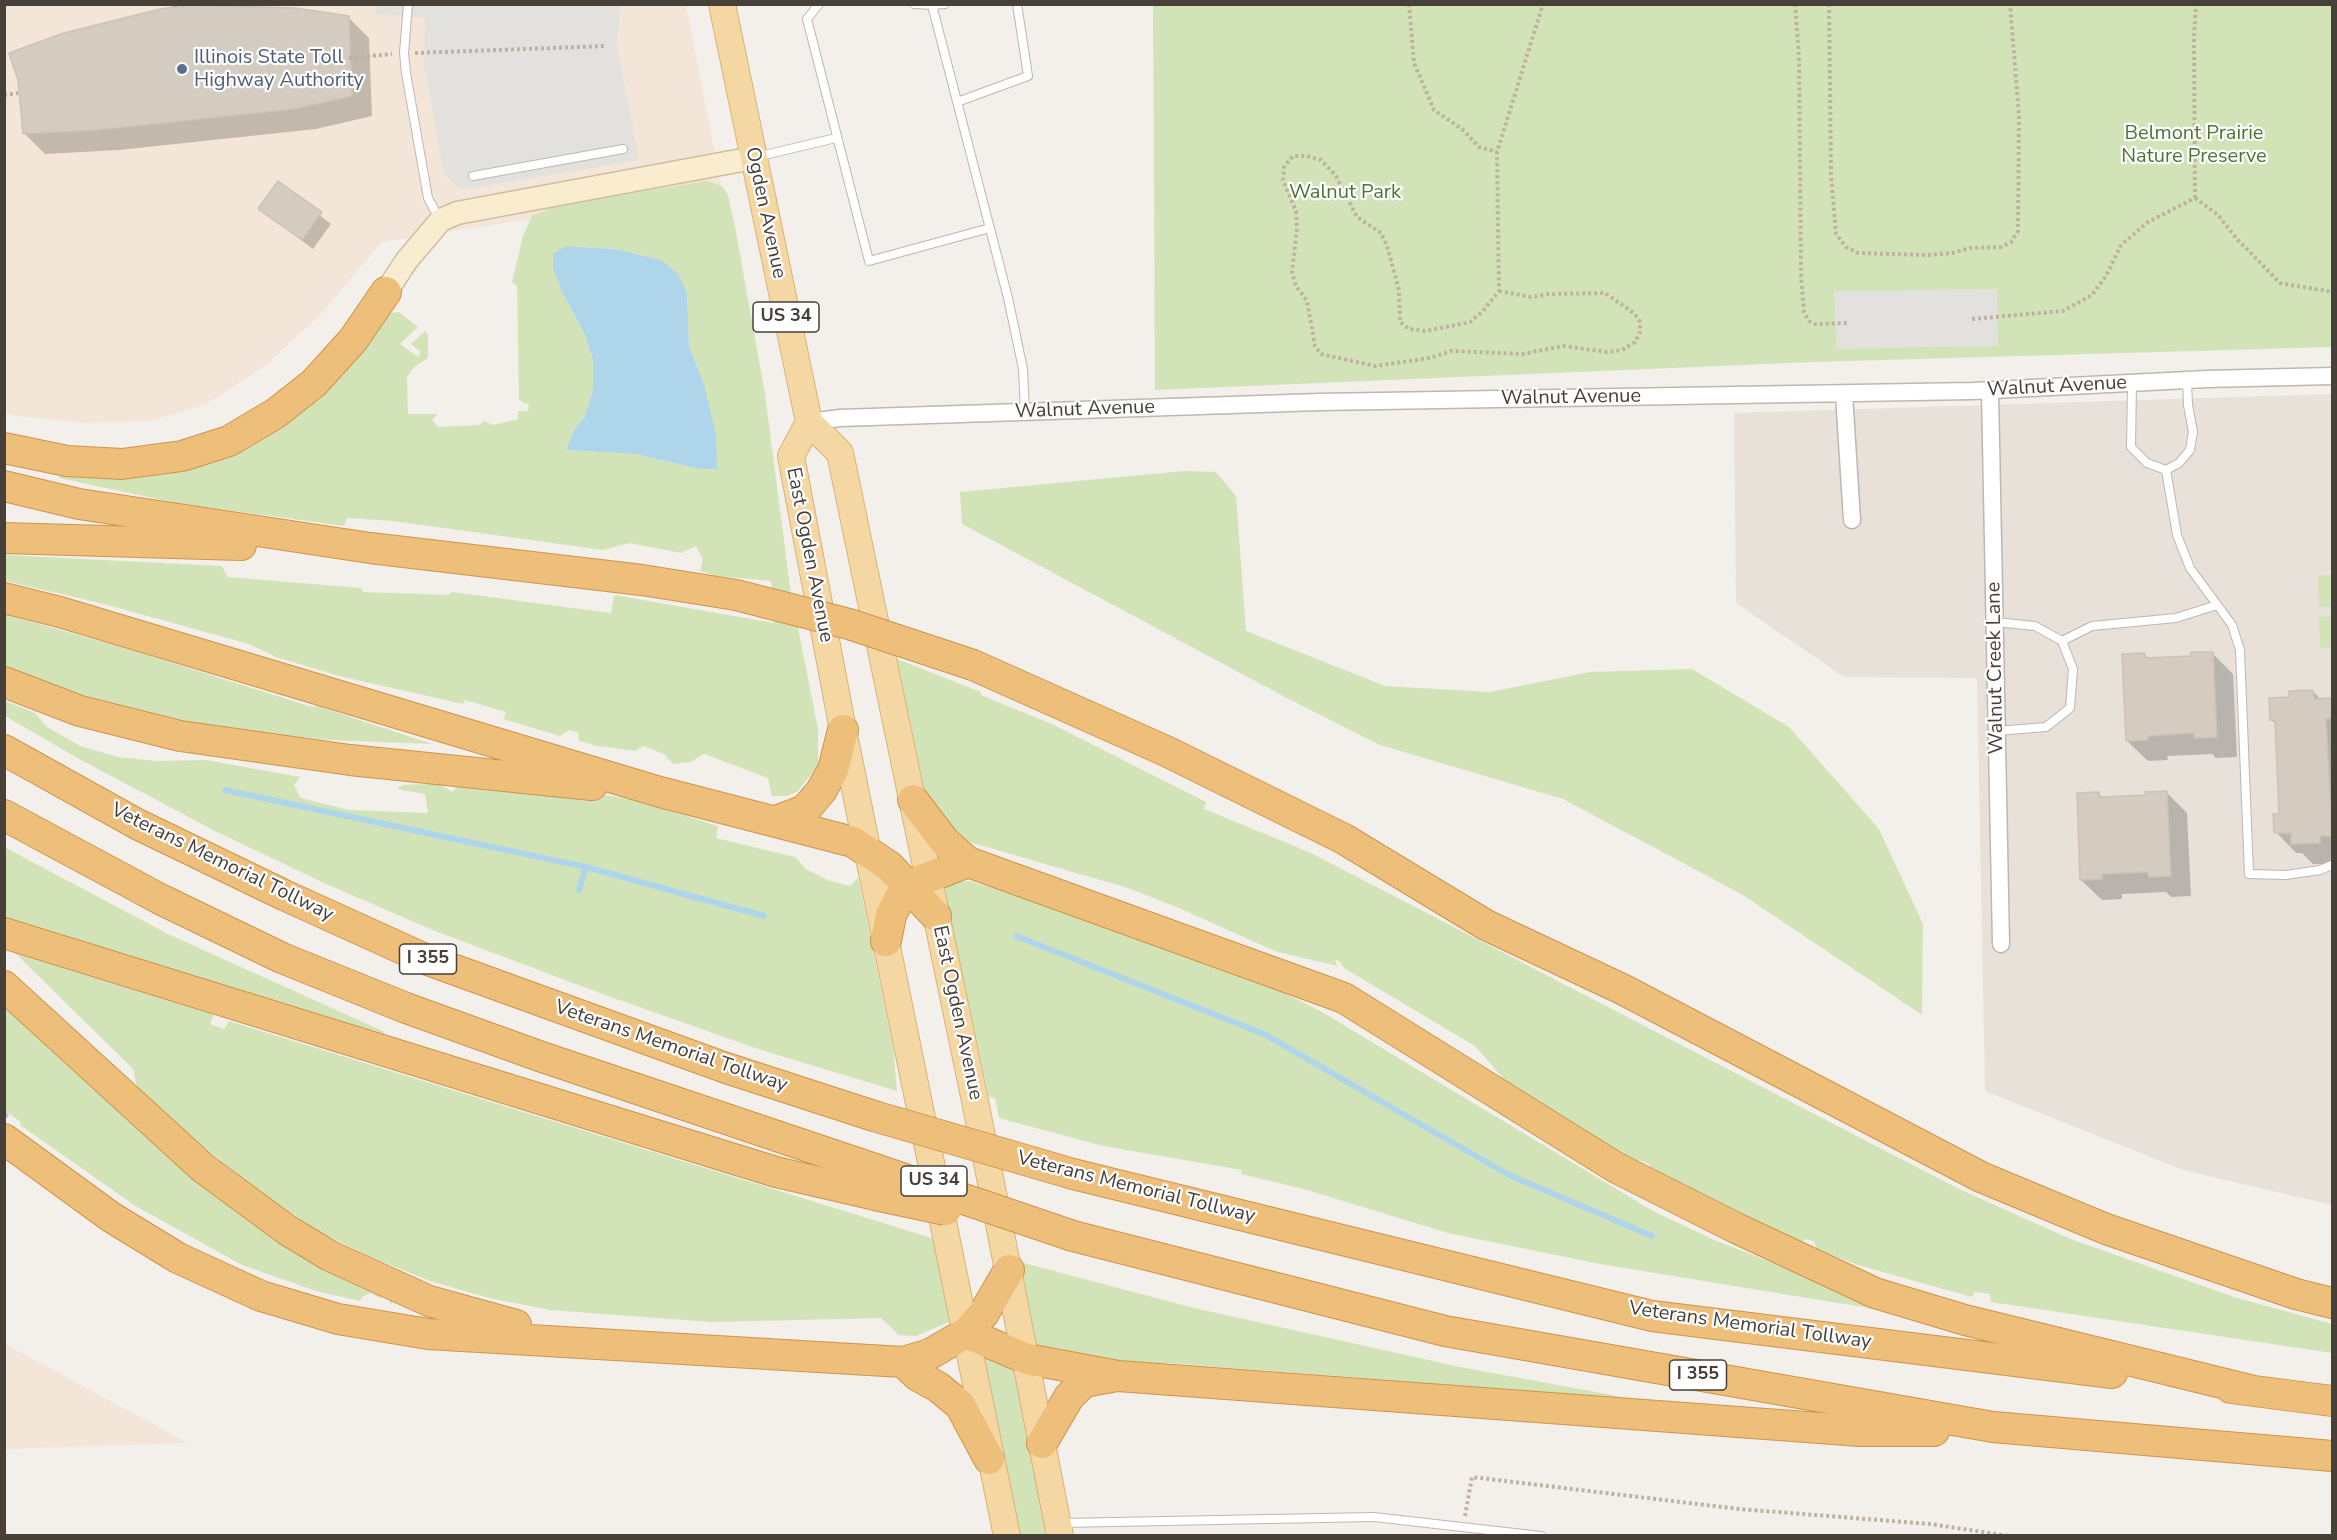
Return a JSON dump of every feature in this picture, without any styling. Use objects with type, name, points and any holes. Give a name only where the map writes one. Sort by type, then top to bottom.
[{"type":"highway","points":[[4,448],[67,461],[122,464],[182,456],[229,441],[276,413],[314,383],[353,340],[386,292]]},
{"type":"highway","points":[[4,486],[79,504],[370,548],[642,580],[736,595],[849,624],[973,665],[1168,752],[1344,838],[1486,925],[1624,990],[1981,1177],[2106,1229],[2296,1294],[2332,1303]]},
{"type":"highway","points":[[4,538],[370,548]]},
{"type":"highway","points":[[4,598],[60,612],[660,792],[853,842],[917,881],[936,916]]},
{"type":"highway","points":[[4,682],[80,711],[180,736],[350,760],[660,792]]},
{"type":"highway","points":[[776,821],[804,810],[821,791],[833,770],[843,730]]},
{"type":"highway","name":"Veterans Memorial Tollway","points":[[4,750],[137,824],[284,896],[425,959],[726,1068],[874,1116],[1073,1174],[1652,1316],[2332,1401]]},
{"type":"highway","points":[[913,800],[945,842],[968,862],[1344,998],[1615,1167],[1736,1228],[1875,1293],[1965,1320],[2250,1390]]},
{"type":"highway","points":[[4,815],[170,904],[282,958],[406,1008],[875,1182]]},
{"type":"highway","points":[[886,941],[891,915],[917,881],[968,862]]},
{"type":"highway","points":[[4,933],[776,1172],[875,1182]]},
{"type":"highway","points":[[4,986],[203,1168],[286,1230],[330,1256],[429,1301],[482,1317],[596,1343]]},
{"type":"highway","points":[[4,1139],[111,1217],[178,1258],[261,1296],[338,1319],[428,1334],[903,1362],[930,1354],[966,1333],[984,1313],[1009,1270]]},
{"type":"highway","name":"I 355","points":[[875,1182],[1073,1236],[1445,1331],[1993,1427],[2332,1456]]},
{"type":"highway","points":[[966,1333],[1027,1359],[1118,1376],[1860,1431],[2042,1432]]},
{"type":"highway","points":[[903,1362],[918,1376],[938,1387],[960,1405],[989,1459]]},
{"type":"highway","points":[[1042,1443],[1069,1396],[1084,1382],[1118,1376]]},
{"type":"main road","name":"Ogden Avenue","points":[[722,4],[809,422]]},
{"type":"main road","name":"East Ogden Avenue","points":[[809,422],[790,456],[867,850],[966,1333],[989,1459],[1007,1536]]},
{"type":"main road","points":[[809,422],[840,453],[913,800],[917,881]]},
{"type":"main road","name":"East Ogden Avenue","points":[[936,916],[1027,1359],[1059,1529]]},
{"type":"street","points":[[386,292],[407,260],[441,220],[480,207],[753,158]]},
{"type":"street","name":"Walnut Avenue","points":[[809,422],[840,418],[1320,402],[1990,391],[2187,380],[2332,376]]},
{"type":"street","name":"Walnut Creek Lane","points":[[1990,391],[2001,944]]},
{"type":"street","points":[[1844,394],[1852,520]]},
{"type":"lane","points":[[408,4],[404,53],[428,198],[441,220]]},
{"type":"lane","points":[[819,4],[807,18],[869,261],[990,228]]},
{"type":"lane","points":[[914,4],[945,4]]},
{"type":"lane","points":[[957,102],[1028,76],[1017,4]]},
{"type":"lane","points":[[932,5],[990,228],[1023,369],[1025,412]]},
{"type":"lane","points":[[753,158],[836,138]]},
{"type":"lane","points":[[473,176],[623,149]]},
{"type":"lane","points":[[2132,383],[2131,447],[2147,463],[2166,470],[2179,463],[2190,450],[2193,432],[2188,405],[2187,380]]},
{"type":"lane","points":[[2166,470],[2177,535],[2190,568],[2232,625],[2241,650],[2249,874],[2286,875],[2320,870],[2332,865]]},
{"type":"lane","points":[[2062,641],[2092,626],[2176,618],[2217,605]]},
{"type":"lane","points":[[1995,622],[2035,626],[2062,641],[2073,669],[2070,708],[2046,727],[1997,731]]},
{"type":"lane","points":[[1059,1529],[1374,1517],[1541,1536]]},
{"type":"path","points":[[1409,4],[1414,63],[1434,110],[1462,129],[1479,147],[1497,152]]},
{"type":"path","points":[[1499,291],[1531,297],[1549,294],[1605,293],[1635,315],[1640,322],[1640,332],[1635,342],[1622,350],[1607,352],[1563,346],[1523,354],[1451,351],[1430,358],[1375,366],[1321,354],[1315,346],[1307,302],[1296,286],[1292,272],[1297,228],[1296,211],[1283,180],[1284,167],[1293,156],[1307,156],[1321,160],[1336,176],[1357,217],[1381,233],[1387,246],[1399,290],[1400,322],[1409,329],[1426,331],[1470,322],[1482,312],[1499,291],[1497,152],[1543,4]]},
{"type":"path","points":[[1795,4],[1799,57],[1804,312],[1809,321],[1815,324],[1846,323]]},
{"type":"path","points":[[1829,4],[1831,174],[1836,234],[1846,247],[1858,253],[1928,255],[1952,253],[1970,248],[2001,247],[2011,242],[2018,231],[2019,116],[2010,4]]},
{"type":"path","points":[[2195,198],[2194,38],[2196,4]]},
{"type":"path","points":[[349,58],[404,53],[606,46]]},
{"type":"path","points":[[4,95],[18,93]]},
{"type":"path","points":[[2195,198],[2218,215],[2237,239],[2280,283],[2332,292]]},
{"type":"path","points":[[1971,319],[2062,311],[2092,295],[2106,276],[2121,245],[2148,222],[2195,198]]},
{"type":"path","points":[[1463,1527],[1472,1477],[1739,1509],[1930,1524],[2009,1536]]},
{"type":"shaded area","points":[[376,4],[621,5],[617,45],[639,160],[474,188],[459,188],[445,175],[441,161],[424,64],[425,18],[375,14]]},
{"type":"shaded area","points":[[5,5],[686,5],[722,190],[382,242],[320,315],[265,366],[206,404],[151,421],[85,423],[15,416],[5,412]]},
{"type":"shaded area","points":[[1997,289],[1998,346],[1837,349],[1834,291]]},
{"type":"shaded area","points":[[2332,394],[2332,1205],[2183,1170],[1985,1091],[1977,678],[1844,677],[1736,603],[1734,413]]},
{"type":"shaded area","points":[[5,1344],[188,1443],[5,1449]]},
{"type":"green space","name":"Walnut Park","points":[[1153,5],[2332,5],[2332,347],[1813,362],[1155,390]]},
{"type":"green space","points":[[706,181],[722,186],[728,195],[765,394],[790,587],[818,729],[818,766],[797,792],[786,796],[772,796],[768,778],[704,754],[690,762],[673,764],[664,754],[644,746],[635,751],[598,746],[579,741],[578,732],[569,730],[560,736],[503,719],[506,712],[465,700],[463,704],[339,676],[276,657],[249,644],[100,603],[5,581],[5,555],[222,566],[228,577],[361,588],[363,592],[448,595],[452,592],[611,613],[614,595],[774,623],[771,581],[718,576],[700,571],[703,560],[696,546],[681,553],[629,543],[603,550],[393,521],[347,518],[344,526],[176,503],[59,478],[61,472],[205,458],[384,314],[399,312],[418,327],[400,344],[418,357],[421,352],[411,344],[425,331],[428,335],[428,358],[414,367],[407,377],[408,414],[438,414],[432,420],[438,427],[480,425],[484,421],[493,425],[518,419],[518,411],[528,411],[529,404],[519,399],[517,286],[512,282],[523,236],[532,216],[555,206]],"holes":[[[567,246],[615,249],[661,260],[687,293],[689,346],[704,384],[699,469],[636,454],[566,450],[574,430],[585,416],[593,389],[593,360],[585,335],[562,292]]]},
{"type":"green space","points":[[1184,471],[1216,472],[1236,496],[1246,631],[1385,686],[1489,692],[1590,672],[1692,669],[1789,727],[1879,829],[1923,924],[1922,1015],[1743,895],[1563,799],[1380,745],[1285,697],[962,524],[960,492]]},
{"type":"green space","points":[[2332,575],[2332,607],[2319,607],[2318,576]]},
{"type":"green space","points":[[4,614],[125,648],[312,707],[317,706],[432,744],[330,740],[254,732],[182,721],[105,704],[5,670]]},
{"type":"green space","points":[[2332,616],[2332,647],[2320,648],[2319,617]]},
{"type":"green space","points":[[897,659],[981,692],[981,695],[1052,724],[1206,802],[1204,809],[1309,852],[1959,1189],[2068,1238],[2234,1297],[2332,1324],[2332,1353],[1991,1302],[1990,1294],[1975,1292],[1972,1297],[1858,1265],[1817,1250],[1814,1241],[1805,1239],[1801,1244],[1648,1173],[1650,1164],[1639,1160],[1632,1164],[1518,1095],[1475,1046],[1344,968],[1338,960],[1335,961],[1338,966],[1277,952],[1128,888],[969,842],[949,834],[937,817],[924,788]]},
{"type":"green space","points":[[5,701],[35,713],[47,727],[80,746],[118,757],[156,761],[206,760],[300,777],[294,785],[301,798],[349,810],[428,813],[425,794],[397,789],[403,785],[428,784],[431,779],[452,792],[466,778],[543,784],[634,800],[718,826],[716,838],[795,857],[806,869],[830,881],[850,886],[858,877],[893,1047],[897,1091],[761,1050],[605,995],[435,931],[324,883],[215,831],[81,760],[5,716]]},
{"type":"green space","points":[[4,847],[168,934],[385,1032],[380,1036],[5,920]]},
{"type":"green space","points":[[969,881],[1028,898],[1237,969],[1322,1012],[1653,1211],[1712,1239],[1899,1313],[1600,1264],[1448,1233],[1307,1190],[1241,1174],[1242,1170],[1103,1146],[999,1118],[995,1098],[989,1097],[945,894],[946,884]]},
{"type":"green space","points":[[14,952],[214,1014],[210,1024],[224,1029],[229,1021],[935,1239],[949,1322],[916,1336],[899,1335],[881,1318],[711,1322],[550,1310],[489,1298],[430,1281],[371,1257],[322,1233],[265,1196],[151,1105],[137,1087],[133,1069]]},
{"type":"green space","points":[[4,1002],[393,1297],[392,1305],[384,1295],[379,1298],[371,1293],[362,1297],[360,1301],[316,1291],[242,1265],[134,1205],[20,1125],[21,1122],[5,1111]]},
{"type":"green space","points":[[1020,1262],[1194,1308],[1460,1367],[1618,1396],[1619,1403],[1398,1383],[1391,1380],[1052,1357],[1037,1346]]},
{"type":"green space","points":[[979,1346],[1016,1367],[1048,1535],[1018,1535]]},
{"type":"water","points":[[567,246],[615,249],[661,260],[678,274],[687,293],[689,346],[704,384],[716,435],[717,469],[699,469],[636,454],[566,450],[574,430],[585,416],[593,389],[593,360],[585,335],[562,292],[553,267],[553,254]]},
{"type":"building","name":"Illinois State Toll Highway Authority","points":[[189,5],[295,8],[349,16],[352,96],[294,109],[98,130],[23,134],[18,80],[9,53],[64,33],[160,9]]},
{"type":"building","points":[[278,181],[322,212],[302,240],[258,209]]},
{"type":"building","points":[[2191,652],[2213,652],[2217,737],[2194,738],[2194,733],[2148,736],[2148,740],[2126,741],[2122,654],[2145,653],[2145,658],[2191,656]]},
{"type":"building","points":[[2313,690],[2314,699],[2332,698],[2332,718],[2326,719],[2332,836],[2320,836],[2320,843],[2291,844],[2291,833],[2274,833],[2273,814],[2279,814],[2275,720],[2270,720],[2269,698],[2289,697],[2289,691]]},
{"type":"building","points":[[2167,791],[2171,876],[2149,877],[2148,872],[2102,874],[2102,879],[2080,880],[2077,793],[2099,792],[2099,797],[2146,795],[2145,792]]},
{"type":"waterway","points":[[225,790],[586,867],[764,916]]},
{"type":"waterway","points":[[579,890],[586,867]]},
{"type":"waterway","points":[[1016,936],[1264,1034],[1509,1175],[1652,1236]]},
{"type":"place","name":"Illinois State Toll Highway Authority","points":[[182,69]]},
{"type":"park label","name":"Belmont Prairie Nature Preserve","points":[[2194,146]]}]
